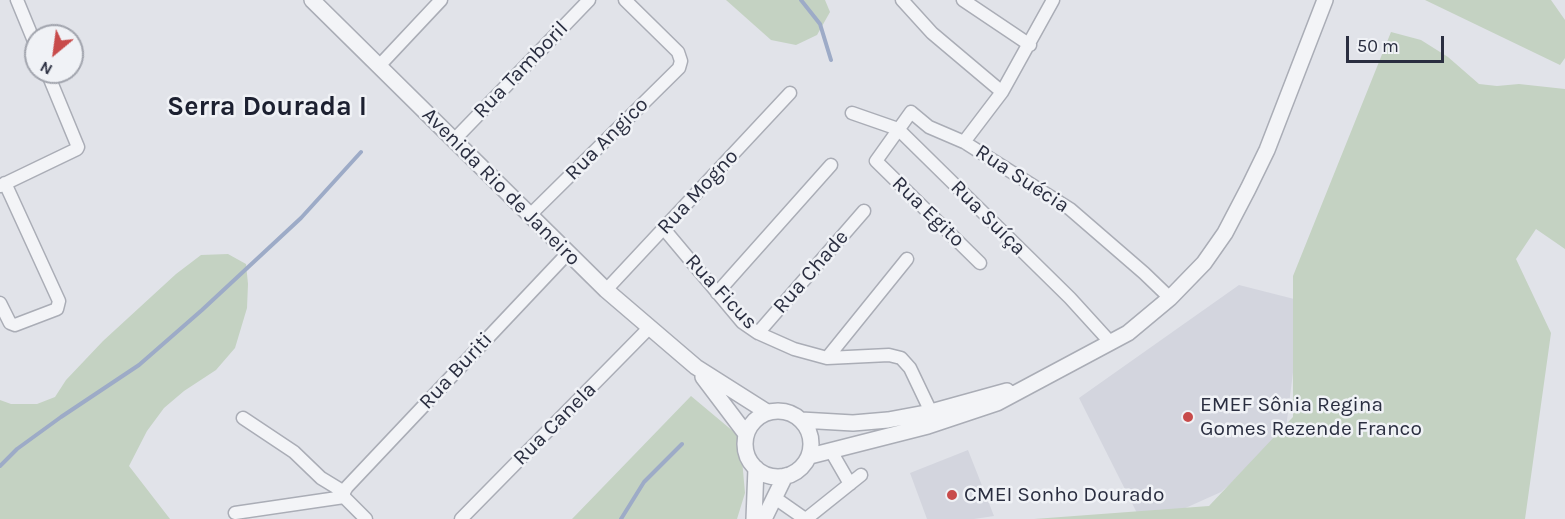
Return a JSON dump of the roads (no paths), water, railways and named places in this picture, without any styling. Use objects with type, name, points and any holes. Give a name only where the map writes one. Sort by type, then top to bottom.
[{"type":"street","points":[[17,0],[27,24]]},
{"type":"street","name":"Avenida Rio de Janeiro","points":[[312,0],[606,290],[696,367],[767,412]]},
{"type":"street","points":[[379,66],[441,0]]},
{"type":"street","name":"Rua Tamboril","points":[[454,140],[589,0]]},
{"type":"street","name":"Rua Angico","points":[[530,215],[676,71],[681,61],[678,52],[625,0]]},
{"type":"street","points":[[902,0],[932,33],[1002,92]]},
{"type":"street","points":[[963,0],[1030,45]]},
{"type":"street","points":[[964,142],[1002,92],[1053,0]]},
{"type":"street","points":[[810,456],[970,413],[997,403],[1128,333],[1170,298],[1204,262],[1225,233],[1248,189],[1267,150],[1325,0]]},
{"type":"street","points":[[0,303],[10,323],[15,325],[57,309],[59,301],[3,184],[76,151],[78,147],[52,84]]},
{"type":"street","name":"Rua Mogno","points":[[606,290],[790,93]]},
{"type":"street","name":"Rua Suécia","points":[[876,161],[911,112],[929,127],[964,142],[1070,209],[1170,298]]},
{"type":"street","name":"Rua Suíça","points":[[852,113],[898,129],[1070,298],[1111,343]]},
{"type":"street","name":"Rua Egito","points":[[876,161],[980,263]]},
{"type":"street","points":[[717,293],[831,165]]},
{"type":"street","name":"Rua Chade","points":[[758,333],[864,211]]},
{"type":"street","name":"Rua Ficus","points":[[664,229],[742,322],[758,333],[794,349],[827,358],[889,355],[901,358],[910,368],[931,412]]},
{"type":"street","name":"Rua Buriti","points":[[344,493],[568,253]]},
{"type":"street","points":[[827,358],[907,259]]},
{"type":"street","name":"Rua Canela","points":[[461,519],[649,328]]},
{"type":"street","name":"Avenida Rio de Janeiro","points":[[696,367],[746,434]]},
{"type":"street","points":[[801,420],[811,436],[812,446],[810,456],[800,469],[785,476],[770,476],[756,468],[746,453],[746,434],[754,421],[767,412],[785,411],[801,420],[853,423],[888,420],[931,412],[1027,386]]},
{"type":"street","points":[[243,418],[294,452],[321,478],[344,493],[366,519]]},
{"type":"street","points":[[831,451],[850,484]]},
{"type":"street","points":[[753,519],[756,468]]},
{"type":"street","points":[[775,498],[806,519],[861,475]]},
{"type":"street","points":[[764,519],[785,476]]},
{"type":"street","points":[[235,513],[344,493]]},
{"type":"waterway","points":[[801,0],[820,24],[831,60]]},
{"type":"waterway","points":[[0,466],[17,449],[61,417],[139,365],[301,218],[361,152]]},
{"type":"waterway","points":[[621,519],[644,482],[682,444]]},
{"type":"place","name":"EMEF Sônia Regina Gomes Rezende Franco","points":[[1188,417]]},
{"type":"place","name":"CMEI Sonho Dourado","points":[[952,495]]},
{"type":"district","name":"Serra Dourada I","points":[[267,107]]}]
